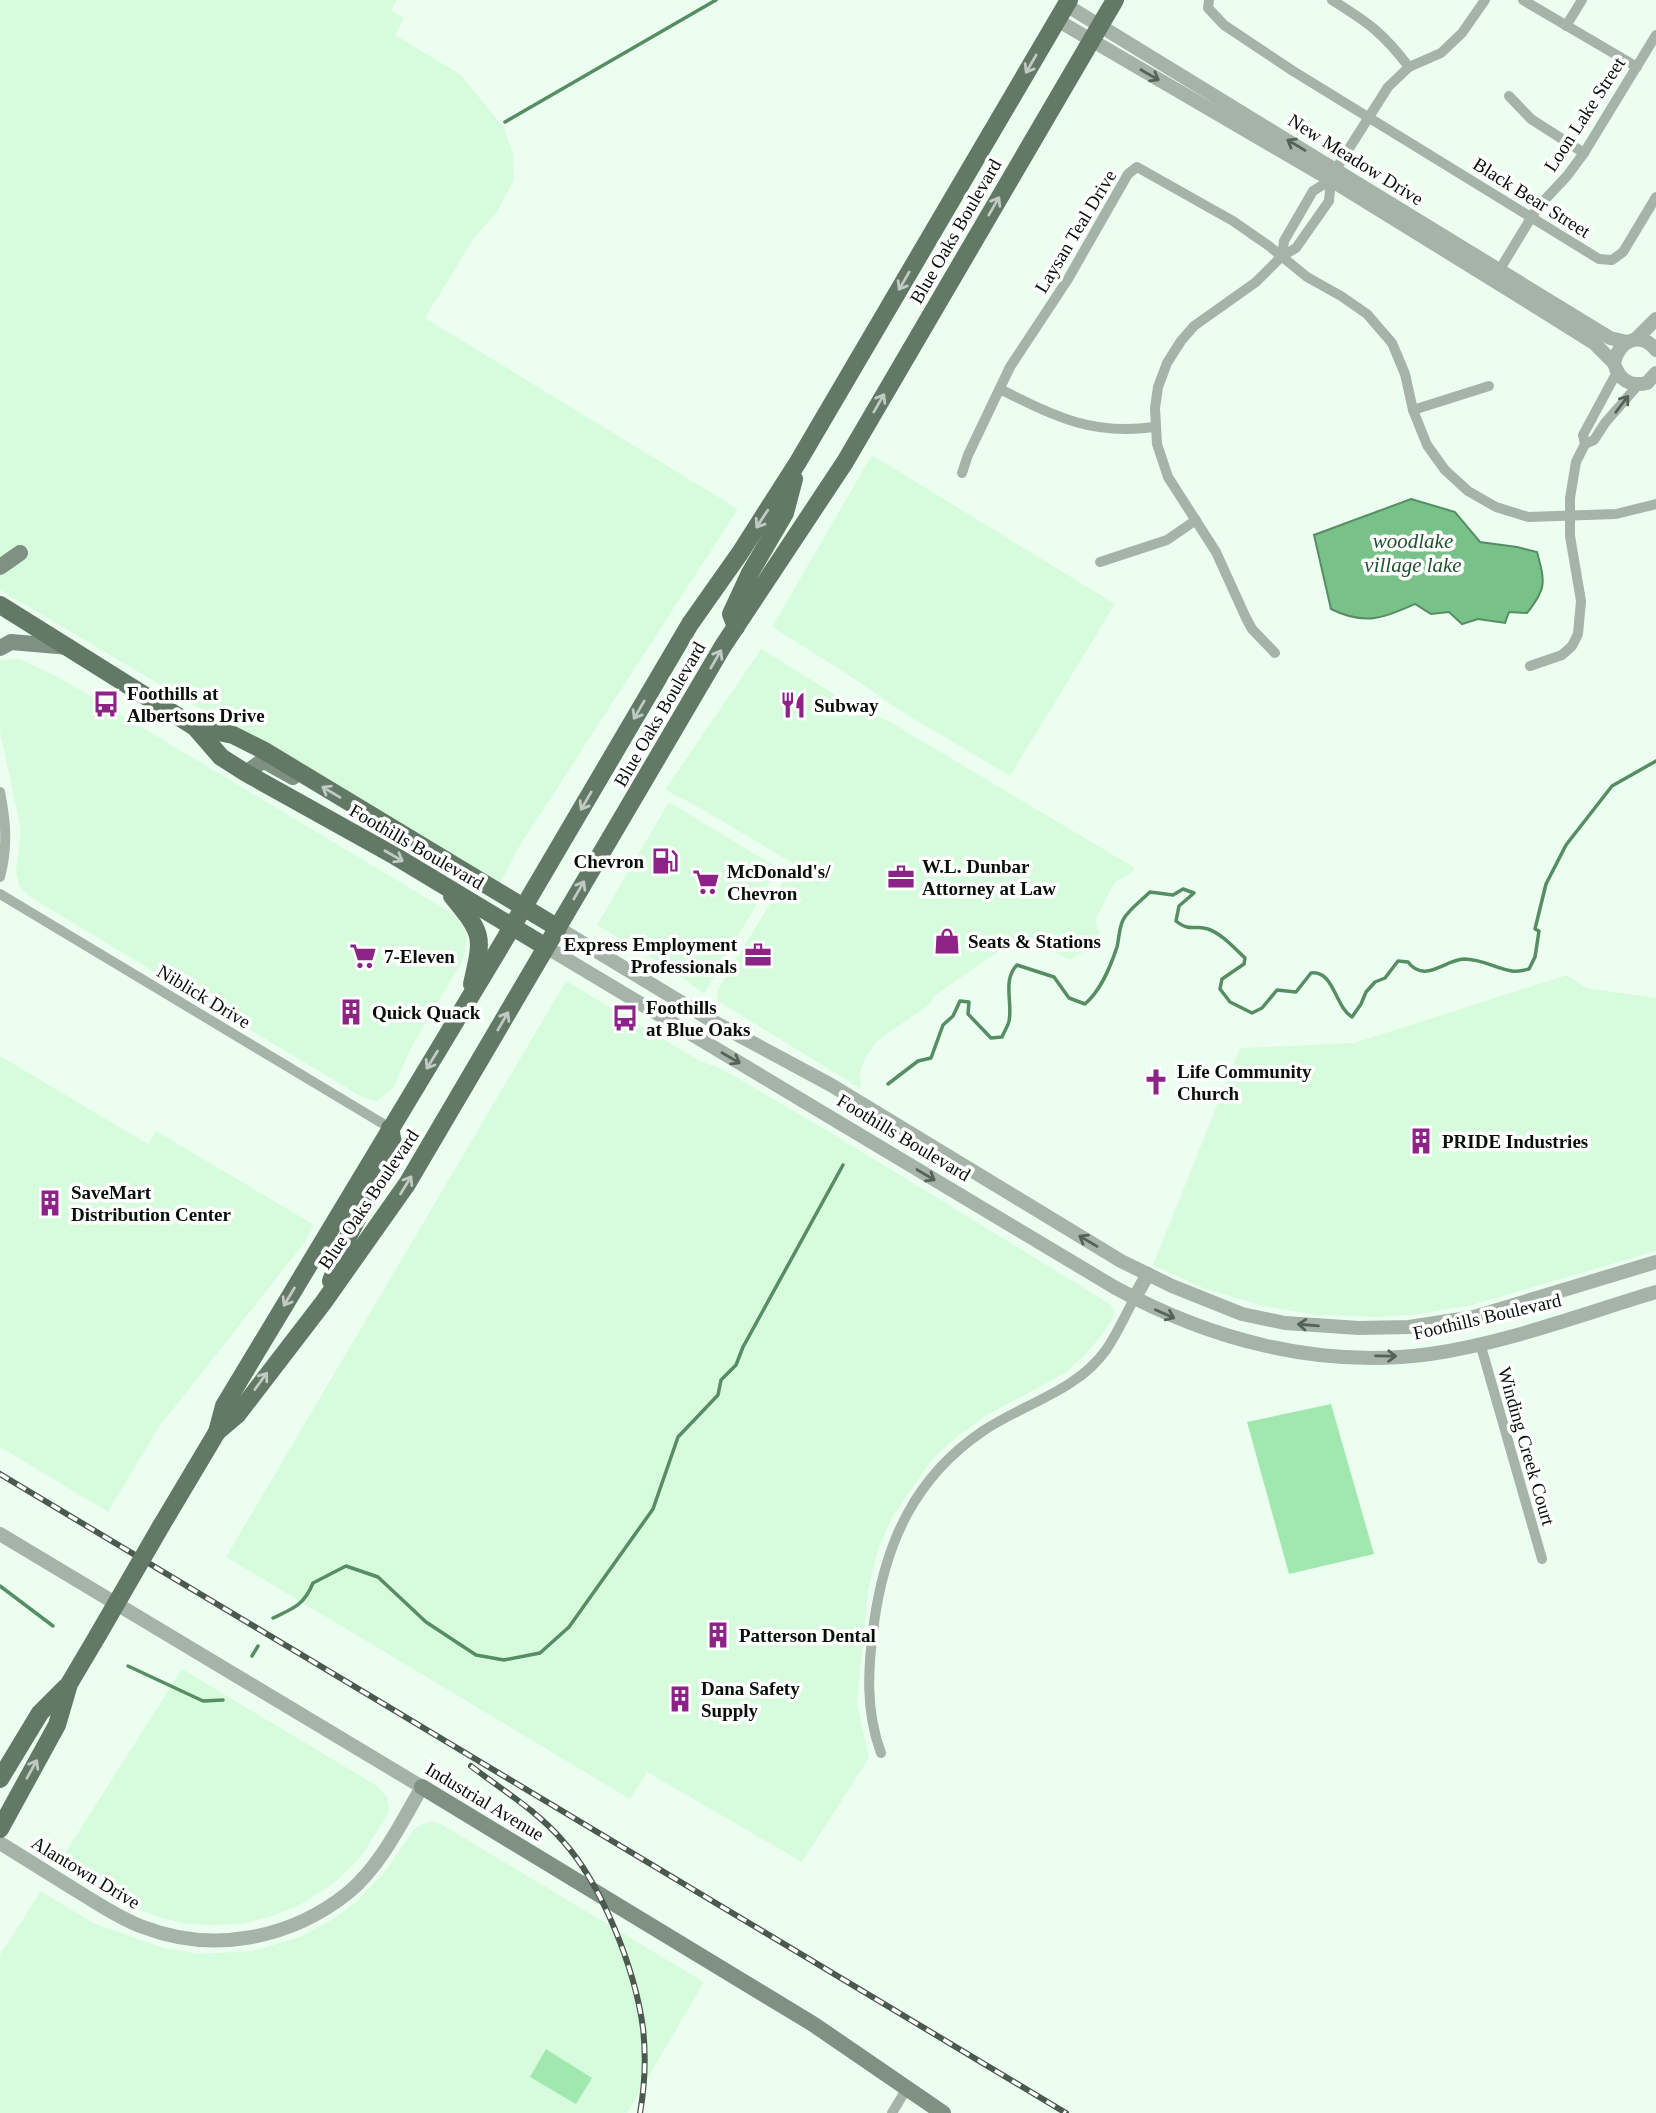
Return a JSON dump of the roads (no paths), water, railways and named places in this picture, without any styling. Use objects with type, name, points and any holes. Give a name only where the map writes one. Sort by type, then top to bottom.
[{"type":"main road","name":"Blue Oaks Boulevard","points":[[217,1432],[237,1415],[323,1303],[407,1184],[736,627],[845,462],[1115,0]]},
{"type":"main road","name":"Blue Oaks Boulevard","points":[[0,1829],[57,1725],[69,1684],[217,1432],[224,1406],[468,1002],[690,624],[740,553],[798,462],[1064,8]]},
{"type":"main road","points":[[736,627],[731,614],[750,573],[785,513],[798,462]]},
{"type":"main road","points":[[0,567],[20,552]]},
{"type":"main road","name":"Foothills Boulevard","points":[[3,612],[69,648],[195,727],[222,757],[246,773],[546,947]]},
{"type":"main road","points":[[0,648],[11,642],[69,648]]},
{"type":"main road","name":"Foothills Boulevard","points":[[195,727],[233,735],[558,928]]},
{"type":"main road","points":[[246,773],[261,762],[266,762],[300,781],[308,778]]},
{"type":"main road","points":[[443,885],[472,920],[479,933],[480,950],[468,1002]]},
{"type":"main road","points":[[323,1303],[348,1237],[392,1151],[390,1128]]},
{"type":"main road","name":"Blue Oaks Boulevard","points":[[0,1779],[40,1713],[69,1684]]},
{"type":"main road","name":"Industrial Avenue","points":[[422,1787],[771,1998],[943,2113]]},
{"type":"street","name":"Black Bear Street","points":[[1209,0],[1208,8],[1224,25],[1293,71],[1599,259],[1612,260],[1623,252],[1656,197]]},
{"type":"street","points":[[1332,0],[1371,24],[1388,40],[1409,67]]},
{"type":"street","points":[[1275,653],[1252,629],[1227,572],[1168,477],[1154,427],[1158,387],[1167,363],[1181,341],[1208,315],[1256,282],[1282,256],[1296,248],[1329,201],[1334,175],[1388,87],[1409,67],[1441,54],[1462,33],[1485,0]]},
{"type":"street","points":[[1523,0],[1637,67]]},
{"type":"street","points":[[1566,26],[1582,0]]},
{"type":"street","name":"New Meadow Drive","points":[[1064,8],[1096,33],[1496,275],[1610,338],[1645,341],[1656,348]]},
{"type":"street","name":"Loon Lake Street","points":[[1496,275],[1531,218],[1584,153],[1656,35]]},
{"type":"street","points":[[1509,96],[1531,119],[1584,153]]},
{"type":"street","name":"Laysan Teal Drive","points":[[1000,389],[1020,351],[1090,243],[1128,174],[1138,167],[1233,221],[1282,256]]},
{"type":"street","points":[[1282,256],[1284,241],[1313,191],[1334,175]]},
{"type":"street","points":[[1297,219],[1311,228]]},
{"type":"street","points":[[1282,256],[1307,277],[1355,305],[1392,343],[1420,429],[1435,458],[1468,491],[1512,513],[1528,517],[1616,514],[1656,504]]},
{"type":"street","name":"New Meadow Drive","points":[[1496,275],[1594,343],[1616,367],[1622,379],[1638,385]]},
{"type":"street","points":[[1530,666],[1562,655],[1572,646],[1578,634],[1581,601],[1569,517],[1571,479],[1585,444],[1583,435],[1616,367],[1620,347],[1632,341],[1656,319]]},
{"type":"street","points":[[1585,444],[1594,440],[1638,385],[1647,383],[1656,373]]},
{"type":"street","points":[[1413,410],[1489,386]]},
{"type":"street","points":[[962,473],[1000,389],[1053,416],[1079,424],[1108,430],[1154,427]]},
{"type":"street","points":[[1594,417],[1605,423]]},
{"type":"street","points":[[1100,562],[1167,540],[1196,520]]},
{"type":"street","points":[[0,792],[7,843],[0,877]]},
{"type":"street","name":"Niblick Drive","points":[[0,894],[390,1128]]},
{"type":"street","name":"Foothills Boulevard","points":[[558,928],[714,1022],[831,1085],[1121,1261],[1242,1314],[1285,1323],[1359,1328],[1409,1327],[1474,1317],[1656,1262]]},
{"type":"street","name":"Foothills Boulevard","points":[[546,947],[1134,1299],[1192,1325],[1229,1337],[1305,1354],[1401,1357],[1480,1343],[1655,1292]]},
{"type":"street","points":[[881,1753],[872,1723],[867,1686],[878,1596],[889,1551],[902,1522],[935,1472],[969,1441],[1060,1389],[1105,1351],[1148,1274]]},
{"type":"street","points":[[1474,1317],[1480,1343]]},
{"type":"street","name":"Winding Creek Court","points":[[1480,1343],[1542,1559]]},
{"type":"street","name":"Industrial Avenue","points":[[0,1534],[422,1787]]},
{"type":"street","name":"Alantown Drive","points":[[0,1843],[118,1916],[142,1927],[169,1936],[202,1941],[238,1940],[290,1927],[350,1891],[381,1855],[422,1787]]},
{"type":"street","points":[[892,2113],[907,2088]]},
{"type":"water","name":"woodlake village lake","points":[[1411,499],[1455,512],[1480,542],[1537,552],[1543,578],[1541,591],[1527,613],[1509,612],[1505,623],[1478,619],[1462,624],[1449,612],[1431,614],[1415,604],[1383,616],[1364,619],[1331,609],[1314,535]]},
{"type":"waterway","points":[[505,122],[716,0]]},
{"type":"waterway","points":[[888,1084],[918,1061],[931,1058],[943,1025],[953,1016],[960,1001],[969,1002],[968,1014],[991,1038],[1002,1037],[1010,1014],[1010,978],[1017,965],[1054,977],[1069,998],[1085,1004],[1096,992],[1108,971],[1123,920],[1150,892],[1173,895],[1183,889],[1194,893],[1179,906],[1176,921],[1186,927],[1213,931],[1245,958],[1244,964],[1222,979],[1220,989],[1230,1002],[1252,1013],[1262,1008],[1277,990],[1296,992],[1311,973],[1325,977],[1346,1012],[1352,1017],[1366,992],[1375,982],[1385,978],[1398,961],[1408,962],[1421,971],[1464,959],[1512,971],[1529,969],[1535,957],[1539,931],[1535,929],[1546,884],[1566,845],[1612,786],[1656,761]]},
{"type":"waterway","points":[[273,1618],[298,1605],[313,1583],[346,1566],[378,1577],[426,1622],[476,1655],[504,1660],[540,1653],[569,1627],[653,1509],[678,1437],[718,1395],[721,1380],[736,1365],[743,1347],[843,1165]]},
{"type":"waterway","points":[[0,1586],[53,1626]]},
{"type":"waterway","points":[[252,1656],[258,1646]]},
{"type":"waterway","points":[[128,1666],[203,1701],[223,1700]]},
{"type":"railway","points":[[0,1474],[1066,2113]]},
{"type":"railway","points":[[471,1766],[552,1829],[577,1858],[603,1903],[624,1954],[639,2005],[645,2070],[640,2113]]},
{"type":"place","name":"Foothills at Albertsons Drive","points":[[106,704]]},
{"type":"place","name":"Subway","points":[[793,705]]},
{"type":"place","name":"Chevron","points":[[665,861]]},
{"type":"place","name":"W.L. Dunbar Attorney at Law","points":[[901,877]]},
{"type":"place","name":"McDonald's/ Chevron","points":[[706,882]]},
{"type":"place","name":"Seats & Stations","points":[[947,941]]},
{"type":"place","name":"Express Employment Professionals","points":[[758,955]]},
{"type":"place","name":"7-Eleven","points":[[363,956]]},
{"type":"place","name":"Quick Quack","points":[[351,1012]]},
{"type":"place","name":"Foothills at Blue Oaks","points":[[625,1018]]},
{"type":"place","name":"Life Community Church","points":[[1156,1082]]},
{"type":"place","name":"PRIDE Industries","points":[[1421,1141]]},
{"type":"place","name":"SaveMart Distribution Center","points":[[50,1203]]},
{"type":"place","name":"Patterson Dental","points":[[718,1635]]},
{"type":"place","name":"Dana Safety Supply","points":[[680,1699]]}]
